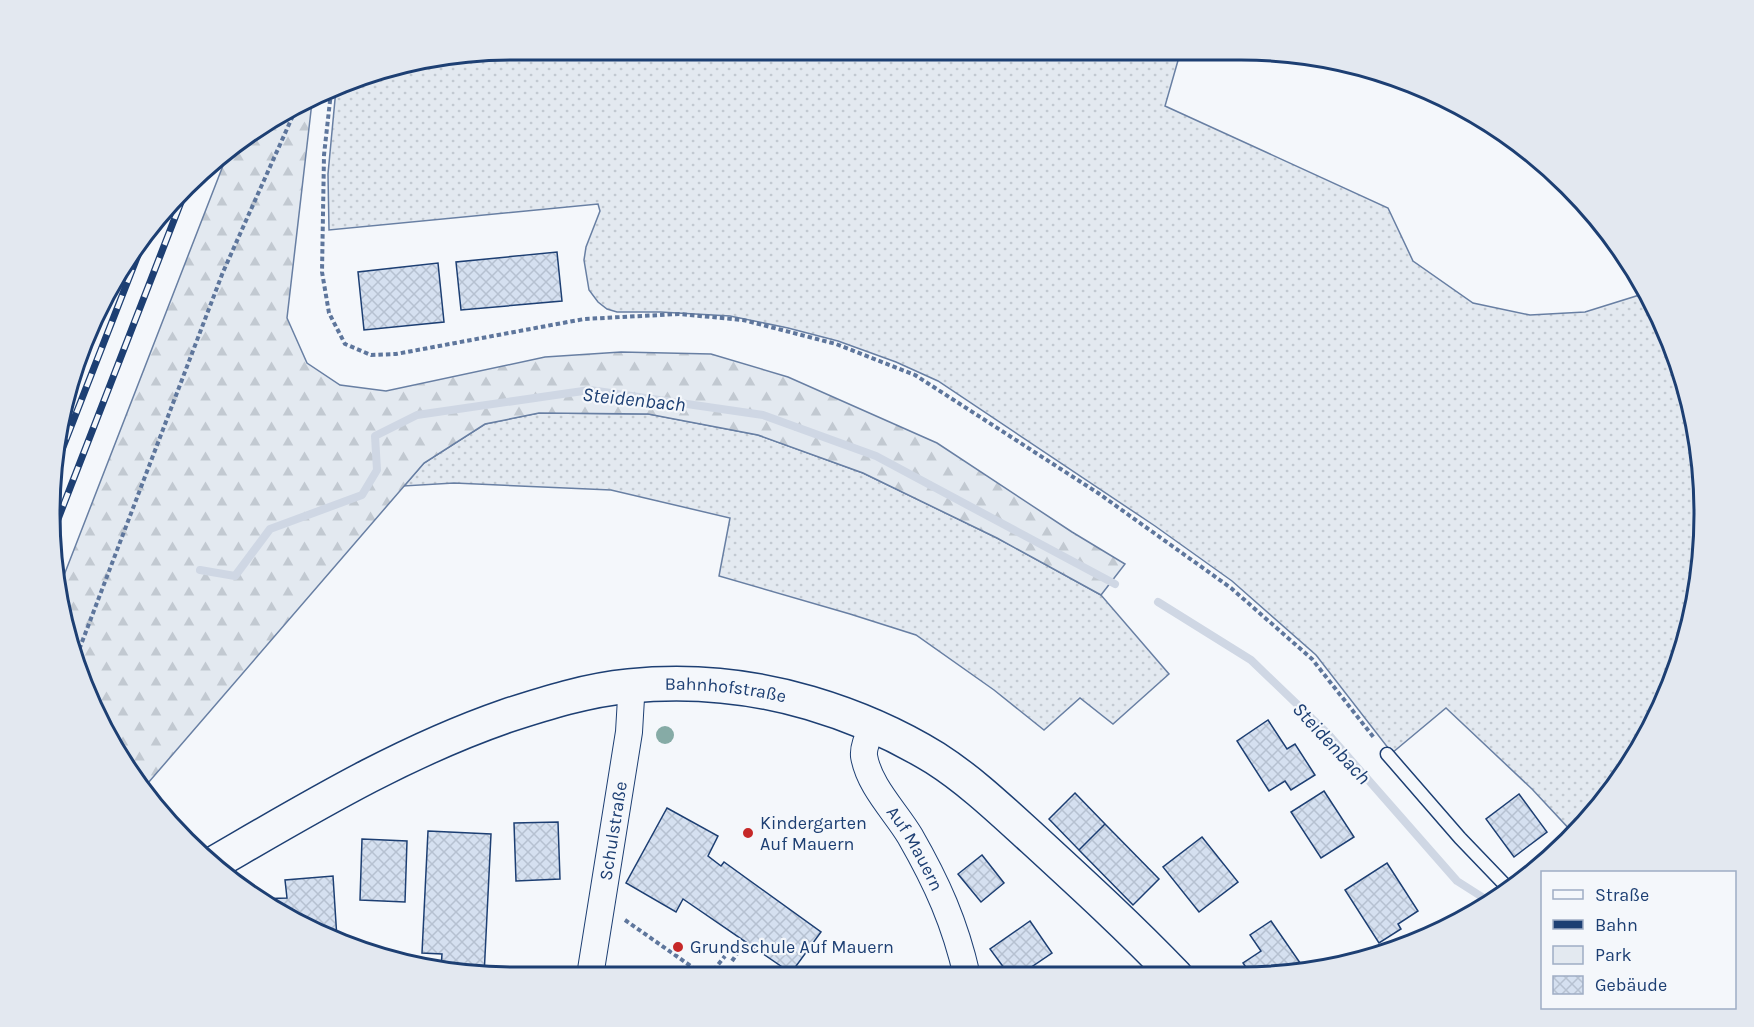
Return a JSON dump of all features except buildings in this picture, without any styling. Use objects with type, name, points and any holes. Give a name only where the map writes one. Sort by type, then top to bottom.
[{"type":"street","name":"Bahnhofstraße","points":[[221,859],[356,782],[431,745],[543,704],[585,693],[630,686],[699,684],[742,688],[812,703],[907,741],[938,760],[966,780],[1048,853],[1167,967]]},
{"type":"street","name":"Schulstraße","points":[[592,967],[629,732],[630,686]]},
{"type":"street","name":"Auf Mauern","points":[[873,726],[864,754],[869,771],[880,792],[904,826],[941,895],[958,938],[966,967]]},
{"type":"lane","points":[[1387,754],[1460,838],[1503,883]]},
{"type":"path","points":[[330,99],[324,155],[322,272],[329,313],[345,344],[371,355],[396,354],[584,319],[679,314],[743,320],[836,344],[895,367],[915,375],[1098,493],[1230,588],[1312,658],[1387,754]]},
{"type":"path","points":[[80,647],[223,272],[292,118]]},
{"type":"path","points":[[602,904],[692,967]]},
{"type":"path","points":[[732,961],[745,942]]},
{"type":"path","points":[[717,967],[725,956]]},
{"type":"green space","points":[[514,60],[1178,60],[1165,106],[1388,208],[1413,261],[1473,303],[1530,315],[1585,312],[1638,296],[1659,340],[1679,396],[1693,484],[1694,514],[1690,573],[1679,631],[1670,659],[1647,714],[1618,765],[1568,827],[1532,789],[1446,708],[1392,753],[1316,655],[1232,581],[1155,526],[938,381],[896,362],[838,341],[788,328],[730,316],[617,312],[607,309],[589,290],[584,260],[586,247],[600,211],[598,204],[329,230],[328,174],[335,97],[396,75],[454,64]]},
{"type":"green space","points":[[311,108],[287,318],[307,363],[340,385],[386,391],[545,357],[621,352],[711,354],[788,377],[937,443],[1125,564],[1101,595],[997,538],[863,473],[758,435],[648,414],[539,413],[485,424],[424,463],[149,782],[121,740],[95,687],[75,631],[64,575],[223,166],[262,136]]},
{"type":"green space","points":[[539,413],[649,414],[758,435],[863,473],[997,538],[1101,595],[1169,674],[1113,724],[1080,698],[1044,730],[994,690],[916,635],[719,576],[730,518],[611,490],[454,483],[404,486],[424,463],[485,424]]},
{"type":"waterway","name":"Steidenbach","points":[[200,570],[235,576],[270,529],[362,495],[377,470],[375,436],[417,415],[590,390],[763,415],[876,456],[1115,584]]},
{"type":"waterway","name":"Steidenbach","points":[[1158,602],[1251,660],[1328,734],[1457,881],[1482,897]]},
{"type":"railway","points":[[60,514],[179,208]]},
{"type":"railway","points":[[67,437],[134,266]]},
{"type":"place","name":"Kindergarten Auf Mauern","points":[[748,833]]},
{"type":"place","name":"Grundschule Auf Mauern","points":[[678,947]]}]
